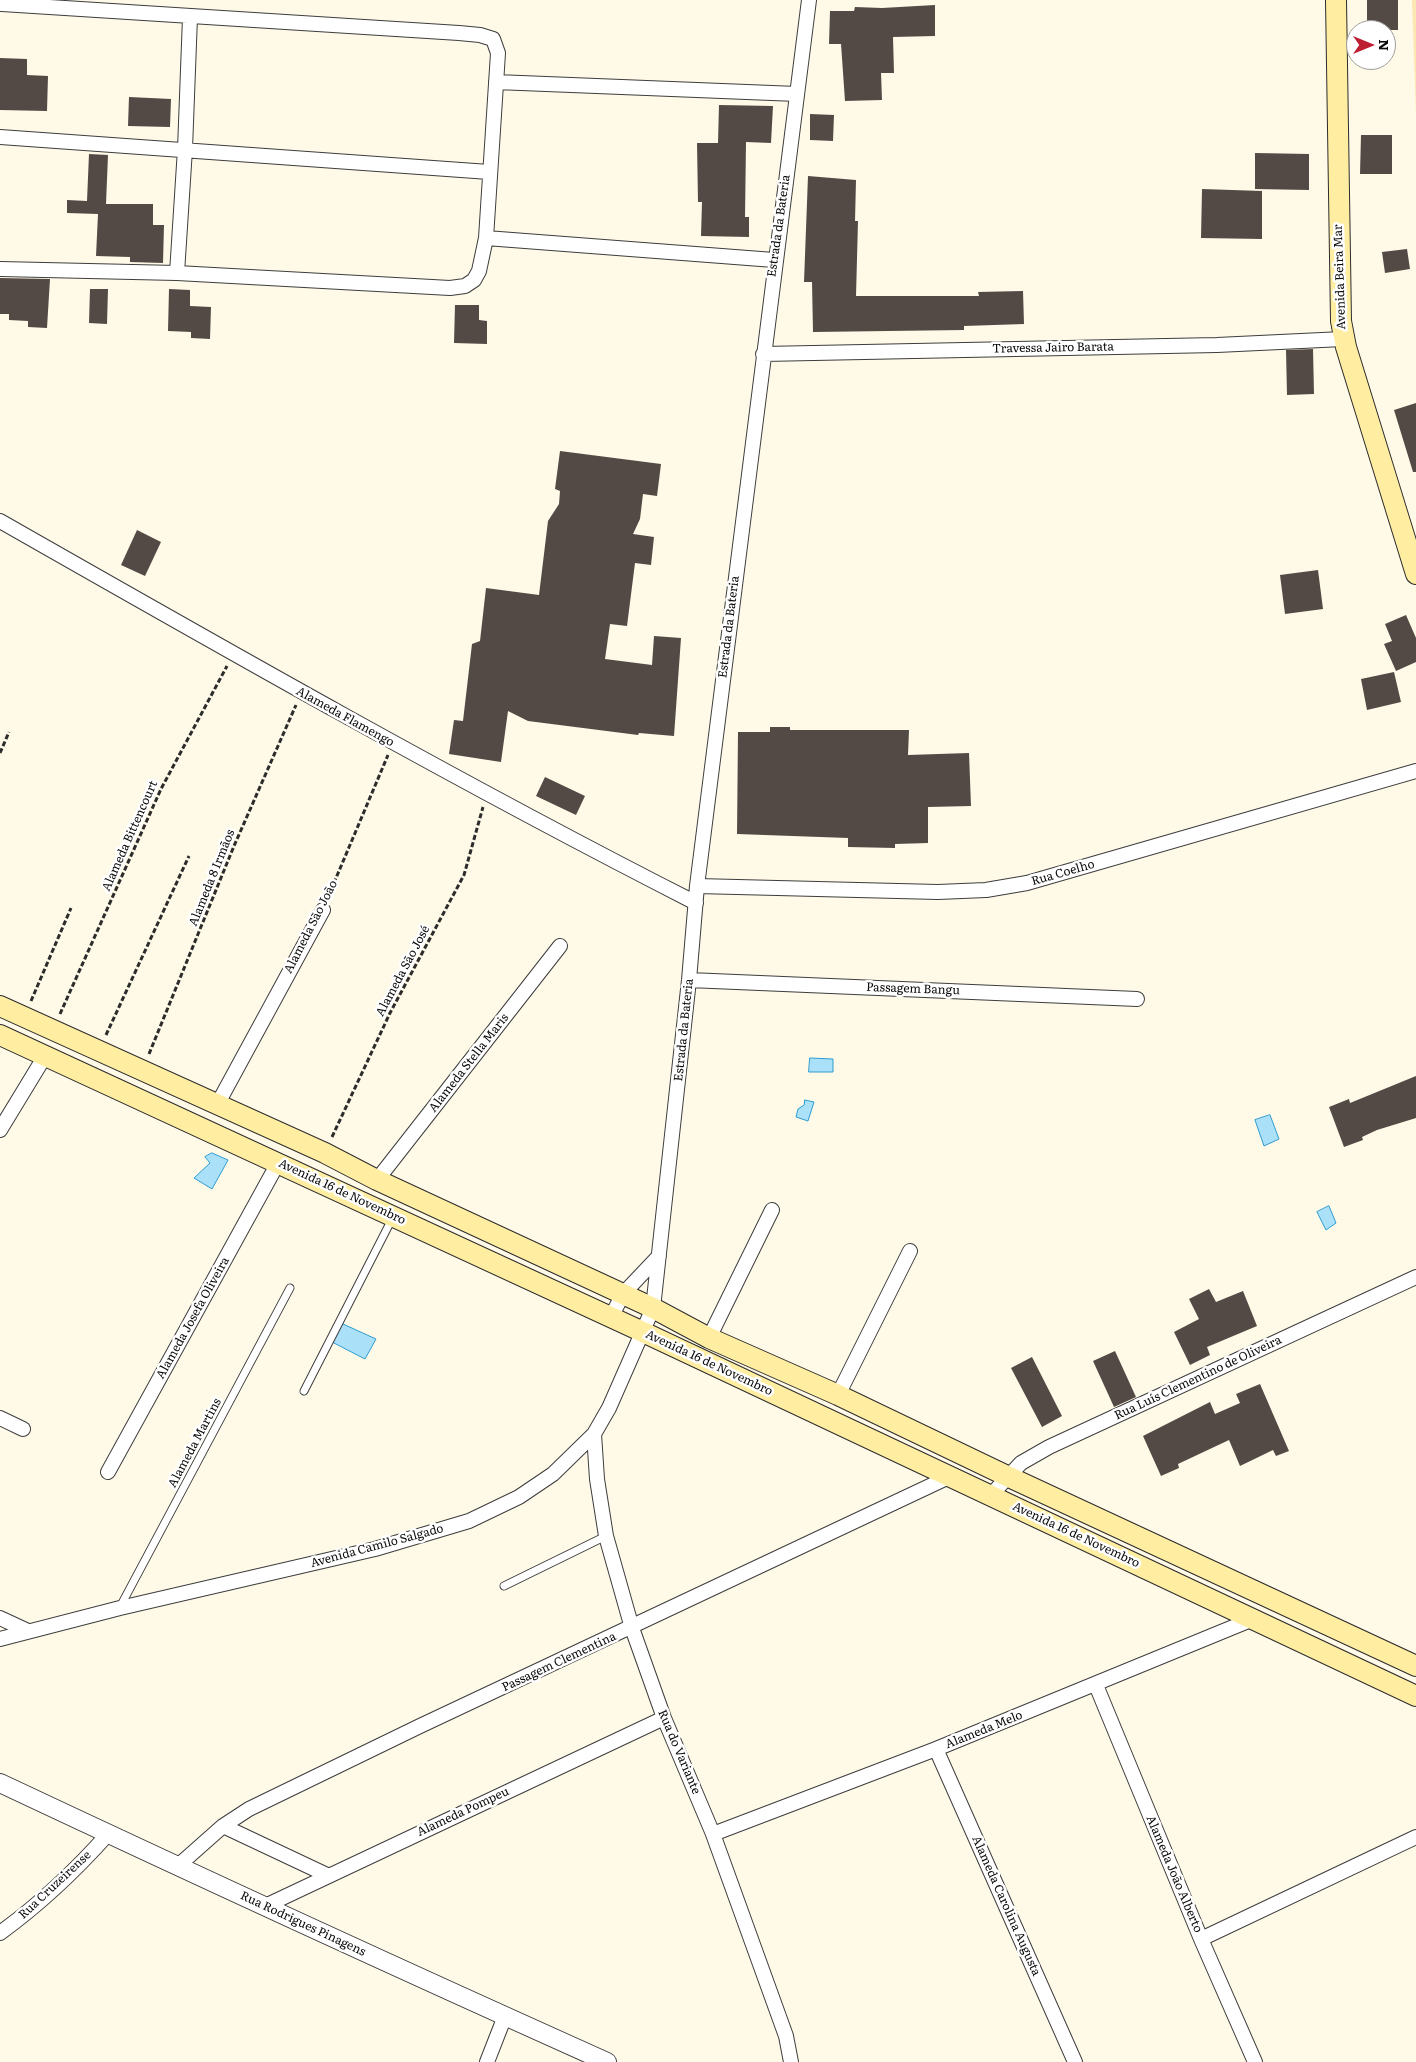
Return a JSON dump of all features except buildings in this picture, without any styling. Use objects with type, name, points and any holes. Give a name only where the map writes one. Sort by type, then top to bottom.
[{"type":"main road","name":"Avenida Beira Mar","points":[[1336,0],[1339,299],[1343,339],[1416,574]]},
{"type":"main road","name":"Avenida 16 de Novembro","points":[[0,1006],[142,1072],[325,1153],[377,1180],[624,1294],[710,1338],[838,1395],[1007,1476],[1416,1666]]},
{"type":"main road","name":"Avenida 16 de Novembro","points":[[0,1035],[611,1317],[1416,1696]]},
{"type":"street","name":"Estrada da Bateria","points":[[653,1308],[689,980],[697,886],[774,260],[809,0]]},
{"type":"street","points":[[0,269],[177,273],[450,288],[464,286],[474,280],[479,271],[486,238],[496,82],[496,45],[493,40],[480,35],[2,4]]},
{"type":"street","points":[[177,273],[185,149],[190,17]]},
{"type":"street","points":[[496,82],[797,94]]},
{"type":"street","points":[[0,137],[489,172]]},
{"type":"street","points":[[486,238],[774,260]]},
{"type":"street","name":"Travessa Jairo Barata","points":[[763,354],[1217,345],[1343,339]]},
{"type":"street","name":"Alameda Flamengo","points":[[0,521],[302,693],[487,795],[696,903]]},
{"type":"street","name":"Rua Coelho","points":[[697,886],[938,892],[986,890],[1027,883],[1416,770]]},
{"type":"street","name":"Alameda São João","points":[[217,1105],[323,910]]},
{"type":"street","name":"Alameda Stella Maris","points":[[377,1180],[560,946]]},
{"type":"street","name":"Passagem Bangu","points":[[689,980],[1137,999]]},
{"type":"street","points":[[0,1130],[45,1056]]},
{"type":"street","name":"Alameda Josefa Oliveira","points":[[108,1472],[278,1163]]},
{"type":"street","points":[[710,1338],[772,1210]]},
{"type":"street","points":[[838,1395],[910,1252]]},
{"type":"street","points":[[611,1317],[624,1294],[659,1256]]},
{"type":"street","name":"Rua Luís Clementino de Oliveira","points":[[992,1495],[1007,1476],[1021,1463],[1049,1447],[1416,1277]]},
{"type":"street","name":"Avenida Camilo Salgado","points":[[0,1639],[120,1608],[375,1549],[469,1521],[519,1497],[553,1474],[594,1434],[609,1408],[653,1308]]},
{"type":"street","points":[[0,1418],[23,1429]]},
{"type":"street","name":"Rua do Variante","points":[[594,1434],[606,1536],[632,1628],[664,1718],[713,1834],[786,2036],[791,2062]]},
{"type":"street","name":"Passagem Clementina","points":[[178,1865],[223,1826],[249,1809],[420,1726],[632,1628],[951,1476]]},
{"type":"street","points":[[0,1618],[28,1631]]},
{"type":"street","name":"Alameda Melo","points":[[713,1834],[936,1749],[1096,1685],[1252,1619]]},
{"type":"street","name":"Alameda João Alberto","points":[[1096,1685],[1201,1939],[1255,2062]]},
{"type":"street","name":"Alameda Pompeu","points":[[263,1907],[327,1875],[664,1718]]},
{"type":"street","name":"Alameda Carolina Augusta","points":[[936,1749],[1076,2062]]},
{"type":"street","name":"Rua Rodrigues Pinagens","points":[[0,1784],[178,1865],[263,1907],[607,2062]]},
{"type":"street","points":[[223,1826],[327,1875]]},
{"type":"street","name":"Rua Cruzeirense","points":[[0,1933],[27,1913],[80,1865],[108,1834]]},
{"type":"street","points":[[1201,1939],[1416,1837]]},
{"type":"street","points":[[487,2062],[505,2016]]},
{"type":"lane","points":[[304,1391],[394,1216]]},
{"type":"lane","name":"Alameda Martins","points":[[120,1608],[290,1288]]},
{"type":"lane","points":[[504,1586],[606,1536]]},
{"type":"path","name":"Alameda Bittencourt","points":[[53,1030],[161,788],[234,654]]},
{"type":"path","name":"Alameda 8 Irmãos","points":[[142,1072],[234,846],[302,693]]},
{"type":"path","points":[[0,753],[9,732]]},
{"type":"path","name":"Alameda São João","points":[[323,910],[393,743]]},
{"type":"path","name":"Alameda São José","points":[[325,1153],[390,1013],[464,875],[487,795]]},
{"type":"path","points":[[98,1052],[189,856]]},
{"type":"path","points":[[24,1017],[71,908]]},
{"type":"sand","points":[[1412,0],[1416,0],[1416,114]]},
{"type":"water","points":[[810,1058],[833,1059],[833,1072],[809,1072]]},
{"type":"water","points":[[805,1100],[814,1102],[808,1121],[796,1117],[798,1109],[804,1105]]},
{"type":"water","points":[[1270,1115],[1279,1139],[1264,1146],[1255,1120]]},
{"type":"water","points":[[212,1153],[228,1160],[212,1189],[194,1178],[210,1163],[205,1157]]},
{"type":"water","points":[[1329,1206],[1336,1223],[1326,1230],[1317,1212]]},
{"type":"water","points":[[343,1324],[376,1339],[365,1359],[332,1342]]}]
